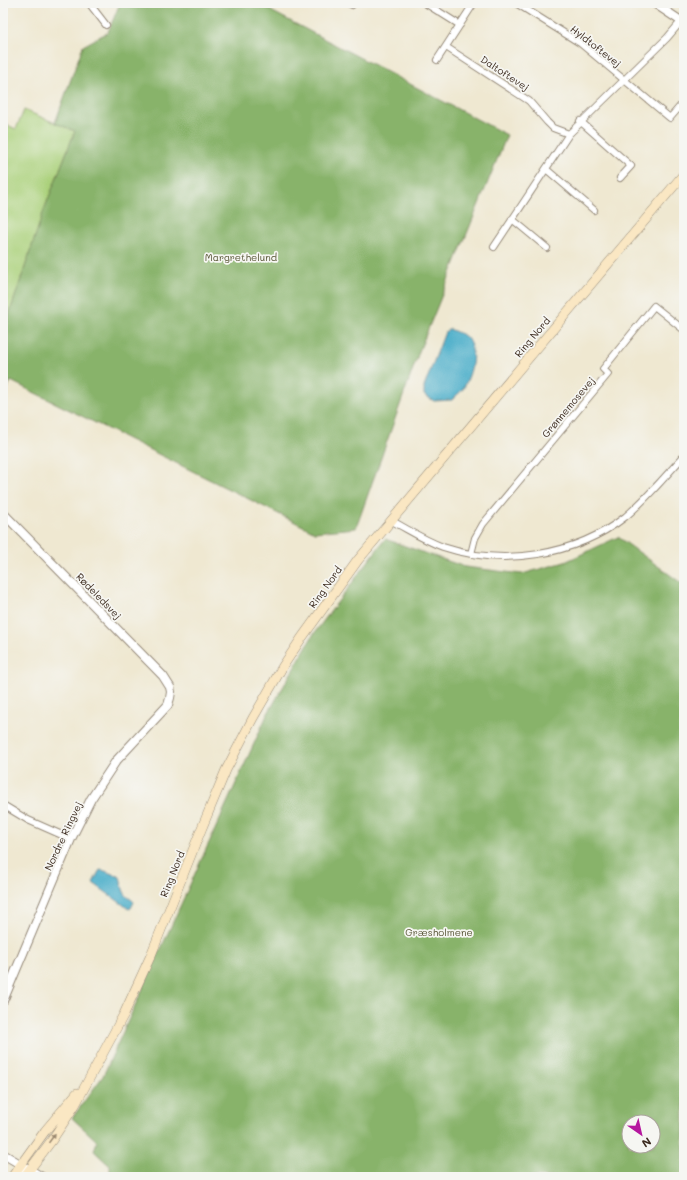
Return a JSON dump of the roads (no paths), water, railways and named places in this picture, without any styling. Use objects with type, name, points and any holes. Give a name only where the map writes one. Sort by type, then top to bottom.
[{"type":"main road","name":"Ring Nord","points":[[27,1174],[75,1105],[124,1014],[148,962],[224,777],[253,718],[283,666],[358,560],[684,175]]},
{"type":"main road","name":"Ring Nord","points":[[12,1177],[45,1131],[89,1078]]},
{"type":"street","points":[[89,3],[106,25]]},
{"type":"street","points":[[425,3],[460,25]]},
{"type":"street","points":[[437,60],[474,3]]},
{"type":"street","name":"Hyldtoftevej","points":[[516,3],[580,43],[670,118],[682,104]]},
{"type":"street","points":[[654,3],[683,20]]},
{"type":"street","points":[[661,3],[683,20]]},
{"type":"street","points":[[494,247],[569,134],[580,121],[667,38],[683,20]]},
{"type":"street","name":"Daltoftevej","points":[[446,47],[529,101],[553,128],[569,134]]},
{"type":"street","points":[[580,121],[631,166],[620,178]]},
{"type":"street","points":[[546,169],[594,210]]},
{"type":"street","points":[[512,219],[547,248]]},
{"type":"street","name":"Grønnemosevej","points":[[471,554],[475,538],[483,524],[608,374],[603,369],[654,306],[684,330]]},
{"type":"street","points":[[392,521],[432,542],[471,554],[501,556],[534,555],[564,548],[588,538],[625,517],[640,504],[684,456]]},
{"type":"street","name":"Rødeledsvej","points":[[3,513],[163,676],[170,687],[170,698]]},
{"type":"street","name":"Nordre Ringvej","points":[[3,1001],[71,839],[91,799],[109,771],[134,741],[164,710],[170,698]]},
{"type":"street","points":[[3,805],[28,820],[71,839]]},
{"type":"street","points":[[3,976],[12,980]]},
{"type":"street","points":[[3,1154],[21,1165],[27,1174],[42,1177]]},
{"type":"street","points":[[18,1177],[21,1172],[21,1165]]},
{"type":"water","points":[[450,329],[467,338],[473,357],[471,370],[463,389],[452,400],[434,401],[424,395],[424,387],[445,332]]},
{"type":"water","points":[[100,870],[120,877],[125,893],[134,902],[131,908],[129,909],[93,883]]},
{"type":"park label","name":"Margrethelund","points":[[241,257]]},
{"type":"park label","name":"Græsholmene","points":[[439,932]]}]
